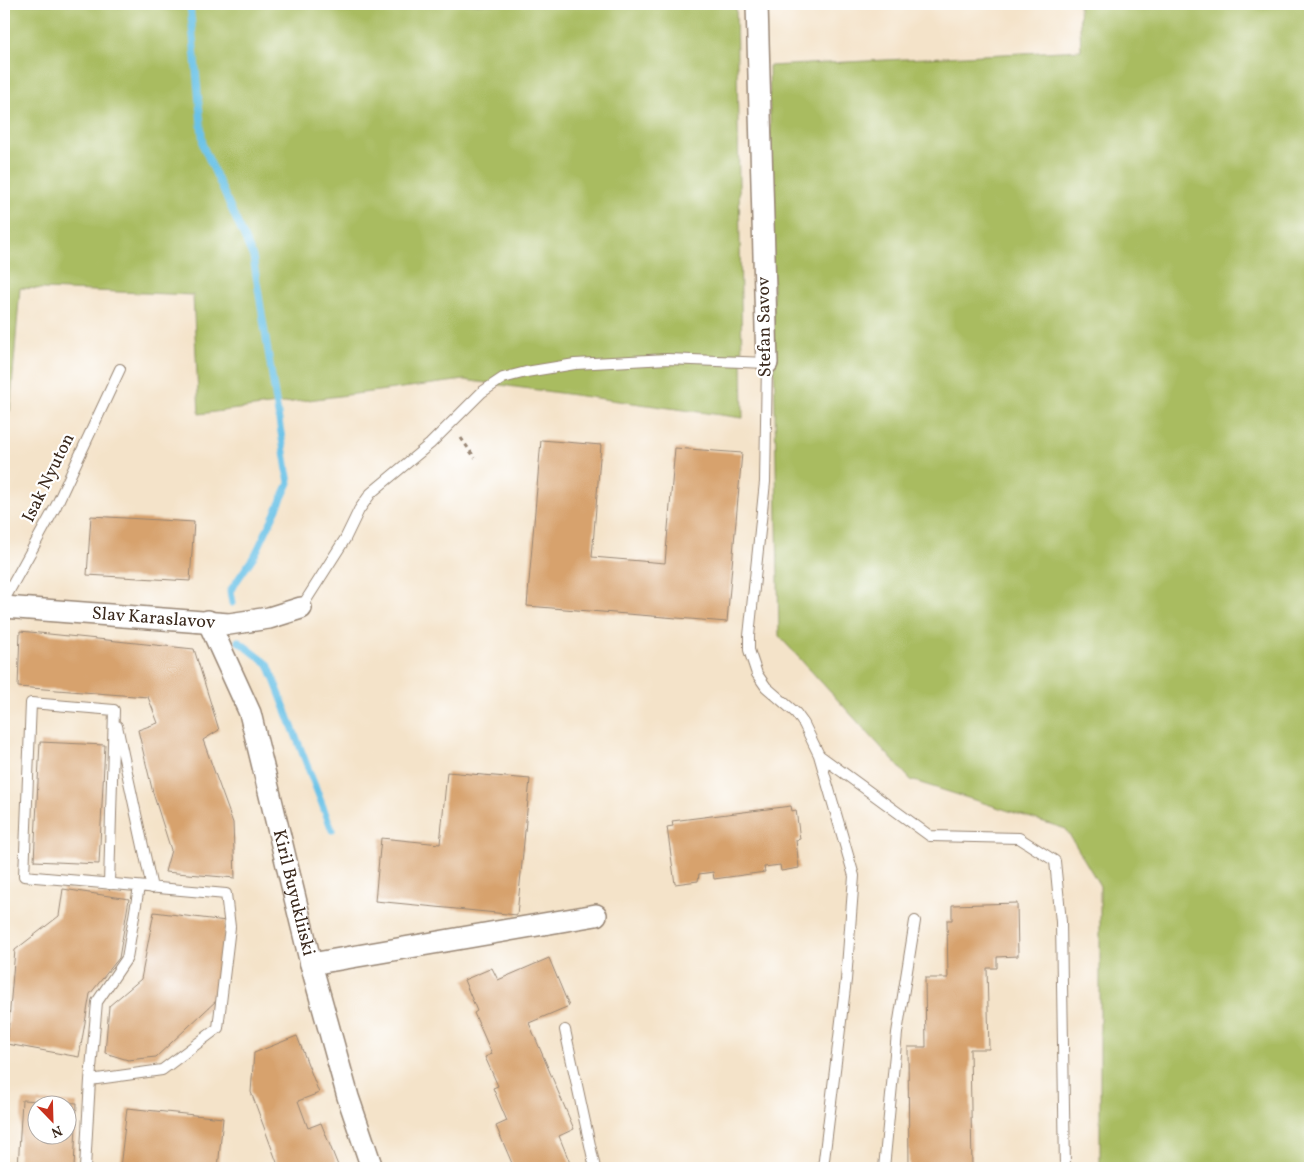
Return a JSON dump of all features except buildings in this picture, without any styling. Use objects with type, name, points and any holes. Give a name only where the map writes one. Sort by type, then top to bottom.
[{"type":"street","name":"Stefan Savov","points":[[757,4],[767,363]]},
{"type":"street","name":"Slav Karaslavov","points":[[4,606],[229,624],[269,618],[301,608]]},
{"type":"street","name":"Kiril Buyukliiski","points":[[208,621],[250,713],[311,964],[348,1097],[372,1168]]},
{"type":"street","points":[[311,964],[596,915]]},
{"type":"lane","points":[[301,608],[345,539],[359,510],[371,493],[430,444],[482,392],[503,378],[575,364],[668,359],[767,363]]},
{"type":"lane","name":"Stefan Savov","points":[[767,363],[765,482],[749,650],[752,662],[766,688],[796,713],[804,724],[819,755]]},
{"type":"lane","name":"Isak Nyuton","points":[[4,600],[56,506],[120,369]]},
{"type":"lane","points":[[90,1080],[162,1070],[218,1028],[230,928],[226,894],[24,876],[31,703],[114,710]]},
{"type":"lane","points":[[109,884],[114,710]]},
{"type":"lane","points":[[114,710],[152,888]]},
{"type":"lane","points":[[819,755],[854,876],[846,980],[823,1168]]},
{"type":"lane","points":[[819,755],[930,836],[1019,838],[1055,861],[1061,922],[1064,1168]]},
{"type":"lane","points":[[85,1168],[97,1002],[127,958],[138,887]]},
{"type":"lane","points":[[884,1168],[897,1034],[915,921]]},
{"type":"lane","points":[[565,1030],[595,1168]]},
{"type":"path","points":[[451,424],[475,458]]},
{"type":"green space","points":[[4,4],[736,4],[743,418],[464,380],[199,414],[193,295],[20,288],[10,411],[4,411]]},
{"type":"green space","points":[[1079,4],[1310,4],[1310,1168],[1100,1168],[1100,886],[1066,829],[911,780],[779,636],[769,66],[1081,50]]},
{"type":"waterway","points":[[190,4],[203,146],[253,257],[289,483],[256,553],[230,591],[232,603]]},
{"type":"waterway","points":[[238,641],[268,664],[332,830]]}]
